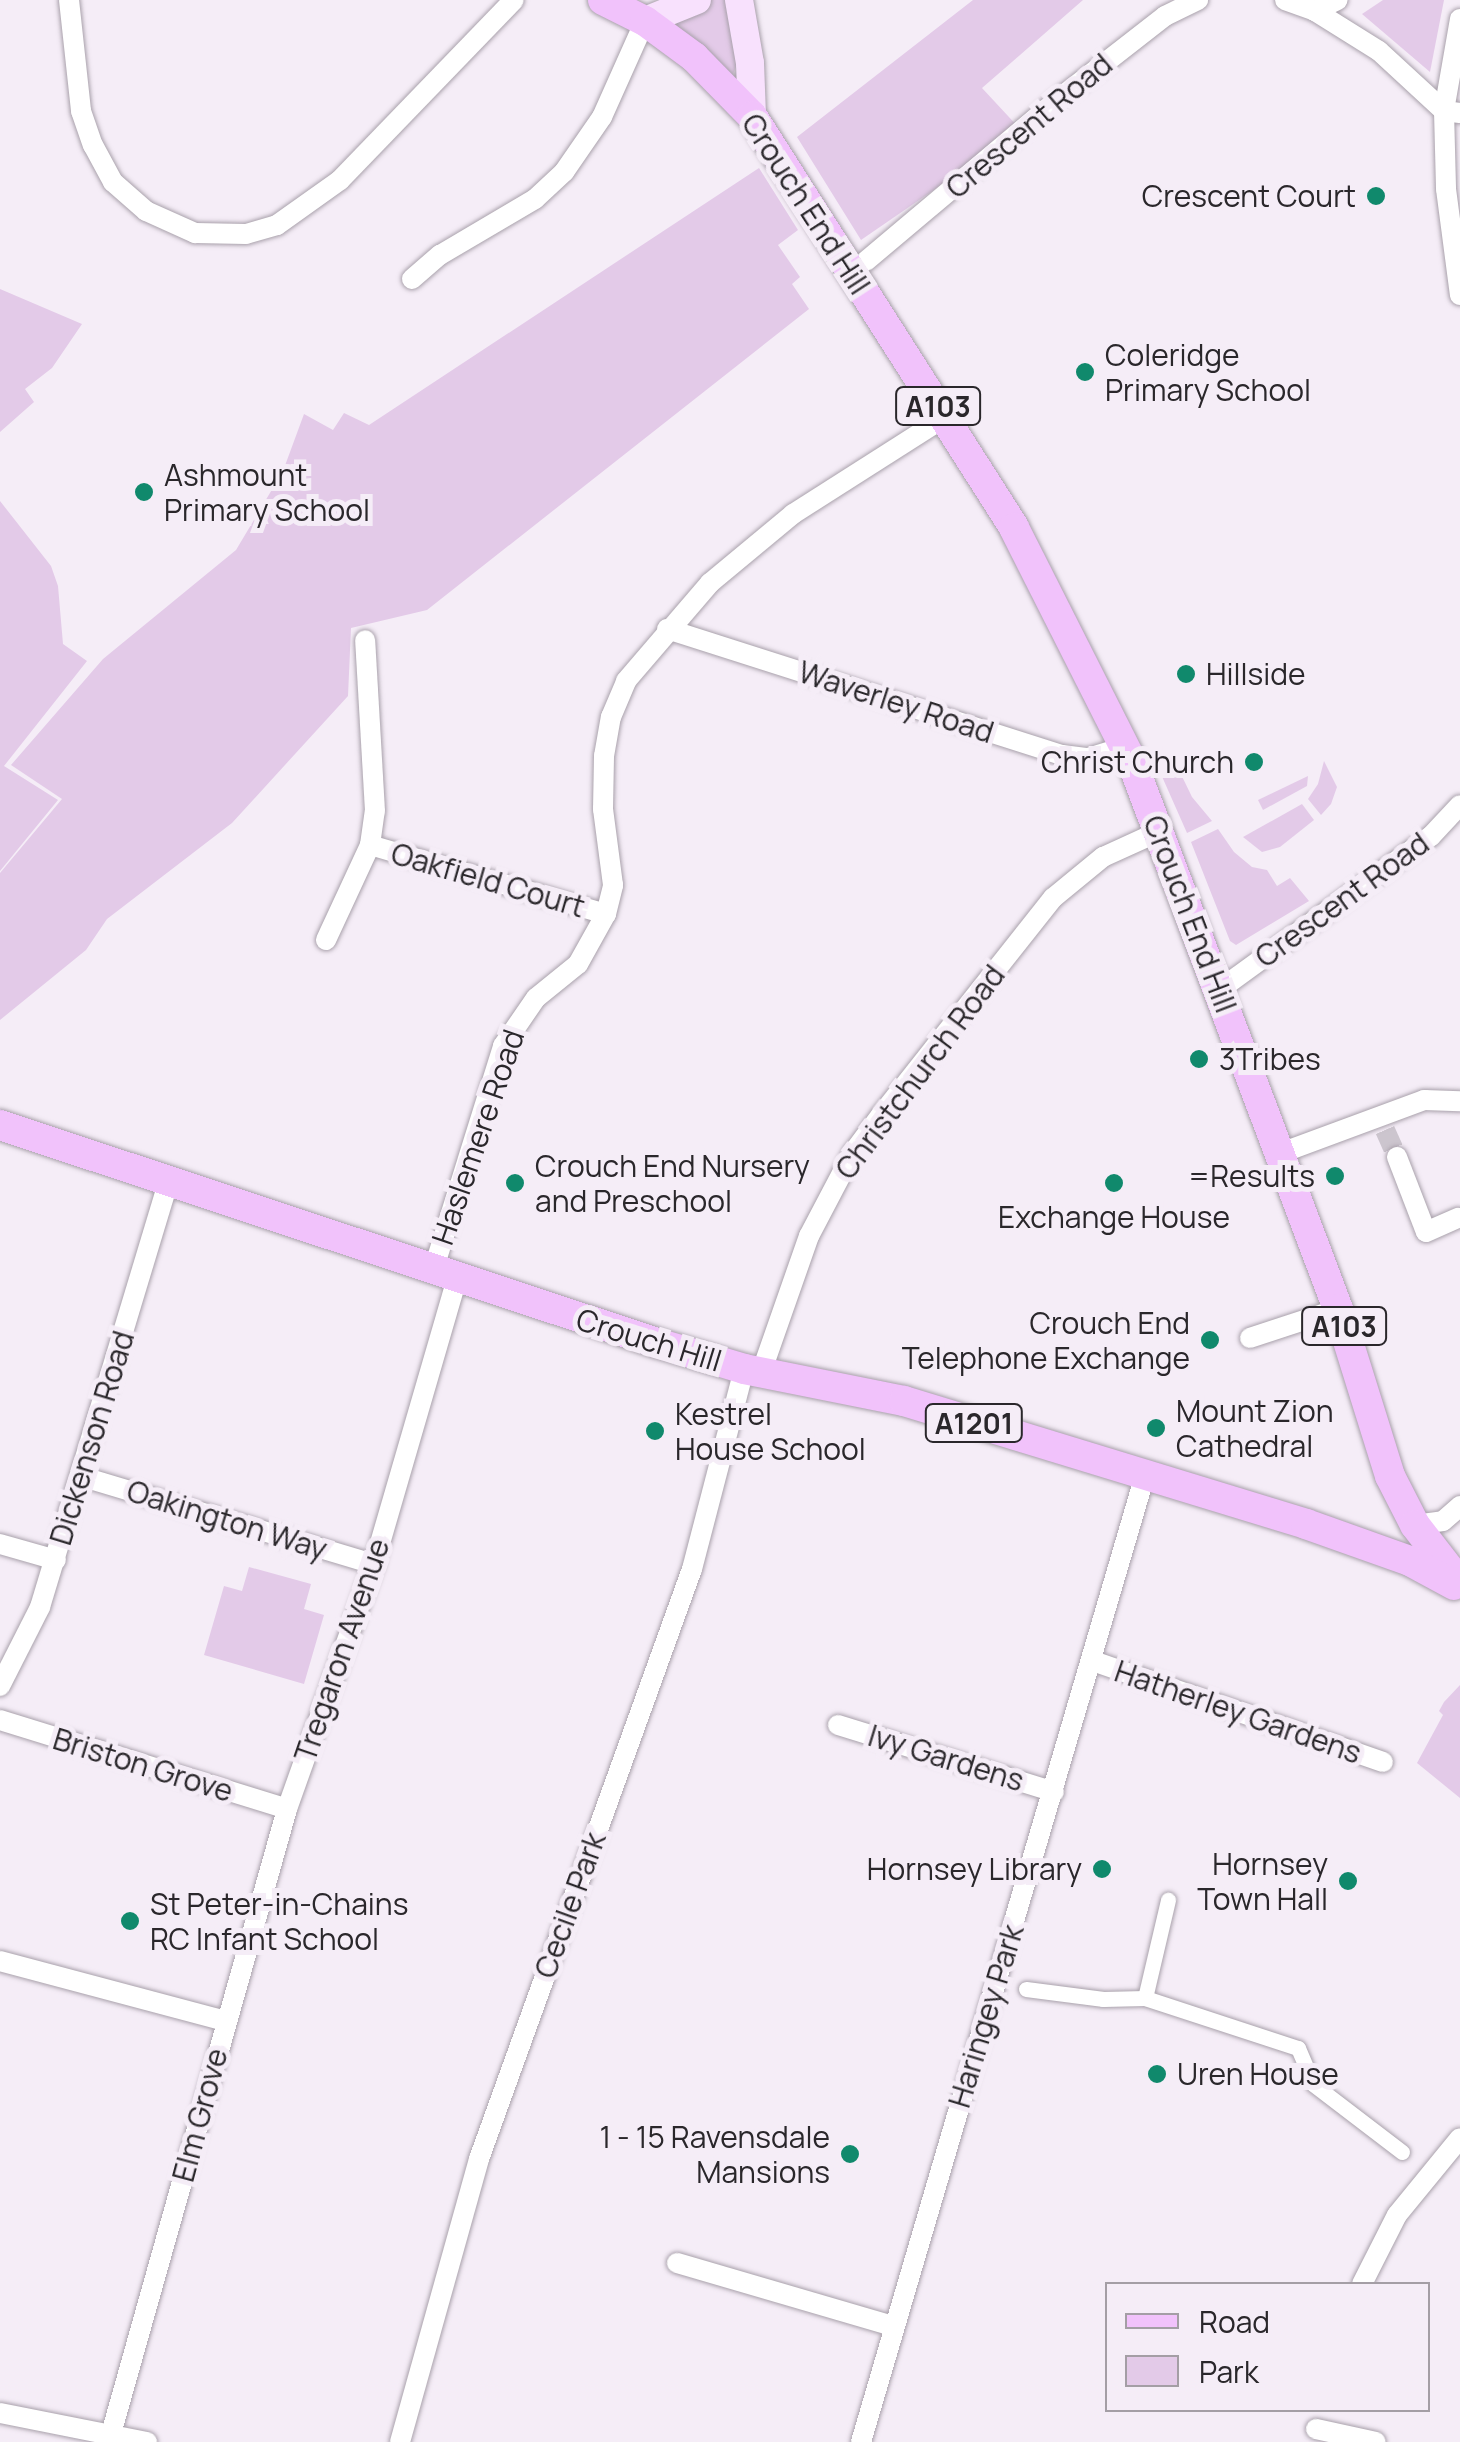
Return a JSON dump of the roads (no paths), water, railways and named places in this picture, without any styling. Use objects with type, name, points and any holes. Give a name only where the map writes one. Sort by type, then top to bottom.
[{"type":"main road","name":"A103","points":[[603,0],[645,21],[727,87]]},
{"type":"main road","points":[[645,21],[697,0]]},
{"type":"main road","points":[[739,0],[752,116]]},
{"type":"main road","points":[[727,87],[738,66],[744,28]]},
{"type":"main road","name":"Crouch End Hill","points":[[727,87],[752,116],[814,220],[946,417],[1014,528],[1125,747],[1281,1152],[1338,1309],[1390,1476],[1415,1525]]},
{"type":"main road","name":"Crouch Hill","points":[[0,1125],[445,1275],[752,1371],[904,1402],[1306,1524],[1410,1561],[1460,1586]]},
{"type":"main road","name":"Crouch Hill","points":[[1306,1524],[1366,1530],[1415,1525]]},
{"type":"main road","name":"A103","points":[[1415,1525],[1460,1586]]},
{"type":"street","points":[[69,0],[81,111],[93,145],[114,182],[146,211],[195,234],[246,234],[277,225],[340,180],[514,0]]},
{"type":"street","name":"Crescent Road","points":[[866,260],[1056,100],[1165,16],[1198,0]]},
{"type":"street","points":[[1286,0],[1315,11],[1379,51],[1452,112]]},
{"type":"street","points":[[1315,11],[1338,0]]},
{"type":"street","points":[[1460,19],[1446,189],[1460,296]]},
{"type":"street","points":[[412,280],[440,256],[536,199],[564,172],[602,117],[645,21]]},
{"type":"street","name":"Haslemere Road","points":[[445,1275],[503,1046],[528,1006],[578,964],[606,914],[614,885],[603,776],[611,717],[626,680],[710,583],[793,514],[946,417]]},
{"type":"street","name":"Waverley Road","points":[[667,629],[1062,755],[1088,758],[1125,747]]},
{"type":"street","points":[[326,940],[370,845],[375,811],[366,640]]},
{"type":"street","name":"Crescent Road","points":[[1219,990],[1431,836],[1460,804]]},
{"type":"street","name":"Christchurch Road","points":[[752,1371],[809,1236],[852,1154],[881,1115],[1053,898],[1103,857],[1158,832]]},
{"type":"street","name":"Oakfield Court","points":[[370,845],[606,914]]},
{"type":"street","points":[[1281,1152],[1380,1123],[1424,1100],[1460,1101]]},
{"type":"street","points":[[1397,1157],[1426,1232],[1458,1218]]},
{"type":"street","name":"Dickenson Road","points":[[0,1686],[40,1607],[56,1560],[168,1183]]},
{"type":"street","name":"Tregaron Avenue","points":[[226,2021],[287,1809],[374,1564],[445,1275]]},
{"type":"street","points":[[1250,1338],[1338,1309]]},
{"type":"street","name":"Cecile Park","points":[[400,2442],[479,2159],[692,1569],[752,1371]]},
{"type":"street","name":"Haringey Park","points":[[862,2442],[1145,1475]]},
{"type":"street","name":"Oakington Way","points":[[80,1476],[374,1564]]},
{"type":"street","points":[[1415,1525],[1443,1521],[1460,1506]]},
{"type":"street","points":[[0,1544],[56,1560]]},
{"type":"street","name":"Hatherley Gardens","points":[[1093,1661],[1382,1762]]},
{"type":"street","name":"Briston Grove","points":[[0,1720],[287,1809]]},
{"type":"street","name":"Ivy Gardens","points":[[838,1725],[1054,1792]]},
{"type":"street","points":[[1145,1998],[1168,1900]]},
{"type":"street","name":"Elm Grove","points":[[0,1960],[226,2021],[111,2434]]},
{"type":"street","points":[[1026,1989],[1103,1999],[1145,1998],[1298,2048],[1313,2084],[1402,2152]]},
{"type":"street","points":[[1363,2282],[1397,2215],[1460,2138]]},
{"type":"street","points":[[678,2263],[893,2326]]},
{"type":"street","points":[[1,2418],[147,2442]]},
{"type":"street","points":[[1316,2427],[1376,2442]]},
{"type":"tunnel","points":[[1385,1130],[1397,1157]]},
{"type":"place","name":"Crescent Court","points":[[1376,196]]},
{"type":"place","name":"Coleridge Primary School","points":[[1085,372]]},
{"type":"place","name":"Ashmount Primary School","points":[[144,492]]},
{"type":"place","name":"Hillside","points":[[1186,674]]},
{"type":"place","name":"Christ Church","points":[[1254,762]]},
{"type":"place","name":"3Tribes","points":[[1199,1059]]},
{"type":"place","name":"=Results","points":[[1335,1176]]},
{"type":"place","name":"Crouch End Nursery and Preschool","points":[[515,1183]]},
{"type":"place","name":"Exchange House","points":[[1114,1183]]},
{"type":"place","name":"Crouch End Telephone Exchange","points":[[1210,1340]]},
{"type":"place","name":"Mount Zion Cathedral","points":[[1156,1428]]},
{"type":"place","name":"Kestrel House School","points":[[655,1431]]},
{"type":"place","name":"Hornsey Library","points":[[1102,1869]]},
{"type":"place","name":"Hornsey Town Hall","points":[[1348,1881]]},
{"type":"place","name":"St Peter-in-Chains RC Infant School","points":[[130,1921]]},
{"type":"place","name":"Uren House","points":[[1157,2074]]},
{"type":"place","name":"1 - 15 Ravensdale Mansions","points":[[850,2154]]}]
